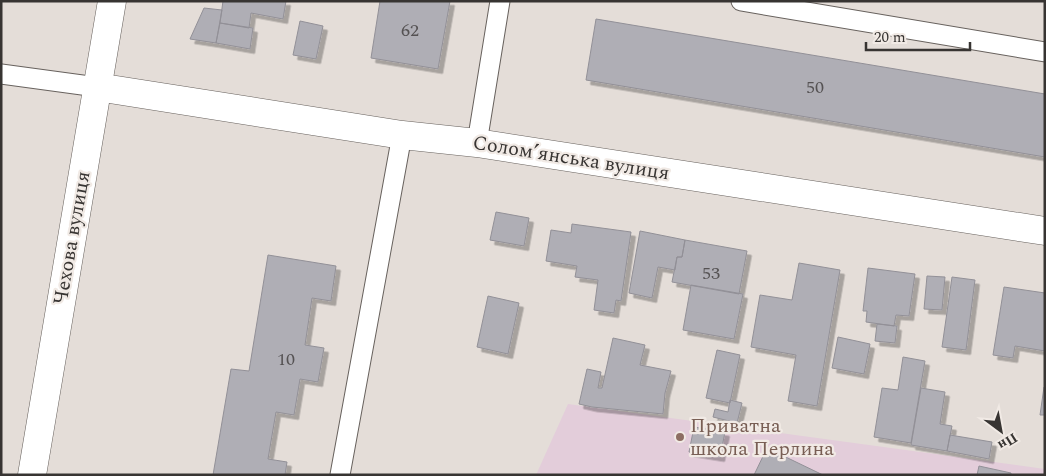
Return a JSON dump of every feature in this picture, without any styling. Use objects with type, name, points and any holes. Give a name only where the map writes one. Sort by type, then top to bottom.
[{"type":"street","name":"Чехова вулиця","points":[[32,475],[112,1]]},
{"type":"street","name":"Соломʼянська вулиця","points":[[97,88],[402,135],[477,142],[1045,231]]},
{"type":"lane","points":[[477,142],[500,1]]},
{"type":"lane","points":[[741,1],[1045,52]]},
{"type":"lane","points":[[1,74],[97,88]]},
{"type":"lane","points":[[340,475],[402,135]]},
{"type":"shaded area","name":"Приватна школа Перлина","points":[[568,404],[1045,469],[1045,475],[536,475]]},
{"type":"building","points":[[223,1],[286,1],[283,19],[251,13],[249,28],[220,23]]},
{"type":"building","points":[[380,1],[450,1],[438,69],[371,58]]},
{"type":"building","points":[[204,8],[222,10],[216,43],[190,39]]},
{"type":"building","points":[[596,19],[1045,94],[1045,157],[586,80]]},
{"type":"building","points":[[300,21],[323,26],[316,59],[293,55]]},
{"type":"building","points":[[220,23],[253,28],[250,49],[216,43]]},
{"type":"building","points":[[496,212],[529,218],[524,246],[490,240]]},
{"type":"building","points":[[572,224],[631,232],[621,301],[616,300],[614,313],[594,310],[598,280],[575,277],[577,266],[546,261],[551,230],[571,233]]},
{"type":"building","points":[[640,231],[685,240],[682,257],[677,257],[675,270],[658,267],[652,298],[629,293]]},
{"type":"building","points":[[685,240],[747,251],[739,294],[672,282],[677,257],[682,257]]},
{"type":"building","points":[[268,255],[336,266],[331,301],[312,298],[305,345],[324,348],[318,382],[300,379],[294,415],[276,412],[268,459],[287,462],[285,475],[213,475],[231,369],[249,371]]},
{"type":"building","points":[[799,263],[840,270],[817,406],[788,401],[796,355],[751,347],[760,295],[792,300]]},
{"type":"building","points":[[868,268],[915,274],[909,316],[896,315],[894,326],[866,322],[867,311],[863,311]]},
{"type":"building","points":[[927,276],[945,277],[942,310],[924,309]]},
{"type":"building","points":[[952,277],[975,280],[966,350],[942,347]]},
{"type":"building","points":[[691,285],[743,294],[734,339],[683,330]]},
{"type":"building","points":[[1004,287],[1045,293],[1045,351],[1015,346],[1013,358],[993,355]]},
{"type":"building","points":[[488,296],[519,303],[508,354],[477,347]]},
{"type":"building","points":[[877,324],[897,326],[895,343],[875,341]]},
{"type":"building","points":[[838,337],[870,344],[864,374],[832,368]]},
{"type":"building","points":[[613,338],[645,345],[640,365],[671,371],[665,393],[663,414],[579,404],[587,369],[601,372],[598,388],[602,388]]},
{"type":"building","points":[[717,350],[740,355],[730,403],[706,398]]},
{"type":"building","points":[[903,357],[925,361],[911,443],[874,437],[882,388],[898,390]]},
{"type":"building","points":[[1044,387],[1045,415],[1040,415]]},
{"type":"building","points":[[921,388],[945,392],[940,424],[952,426],[947,451],[911,445]]},
{"type":"building","points":[[730,400],[742,403],[737,423],[713,417],[715,409],[728,412]]},
{"type":"building","points":[[694,427],[725,432],[720,457],[689,452]]},
{"type":"building","points":[[950,435],[992,442],[989,459],[947,451]]},
{"type":"building","points":[[767,448],[823,475],[754,475]]},
{"type":"building","points":[[979,466],[1011,473],[1011,475],[977,475]]},
{"type":"place","name":"Приватна школа Перлина","points":[[680,437]]}]
